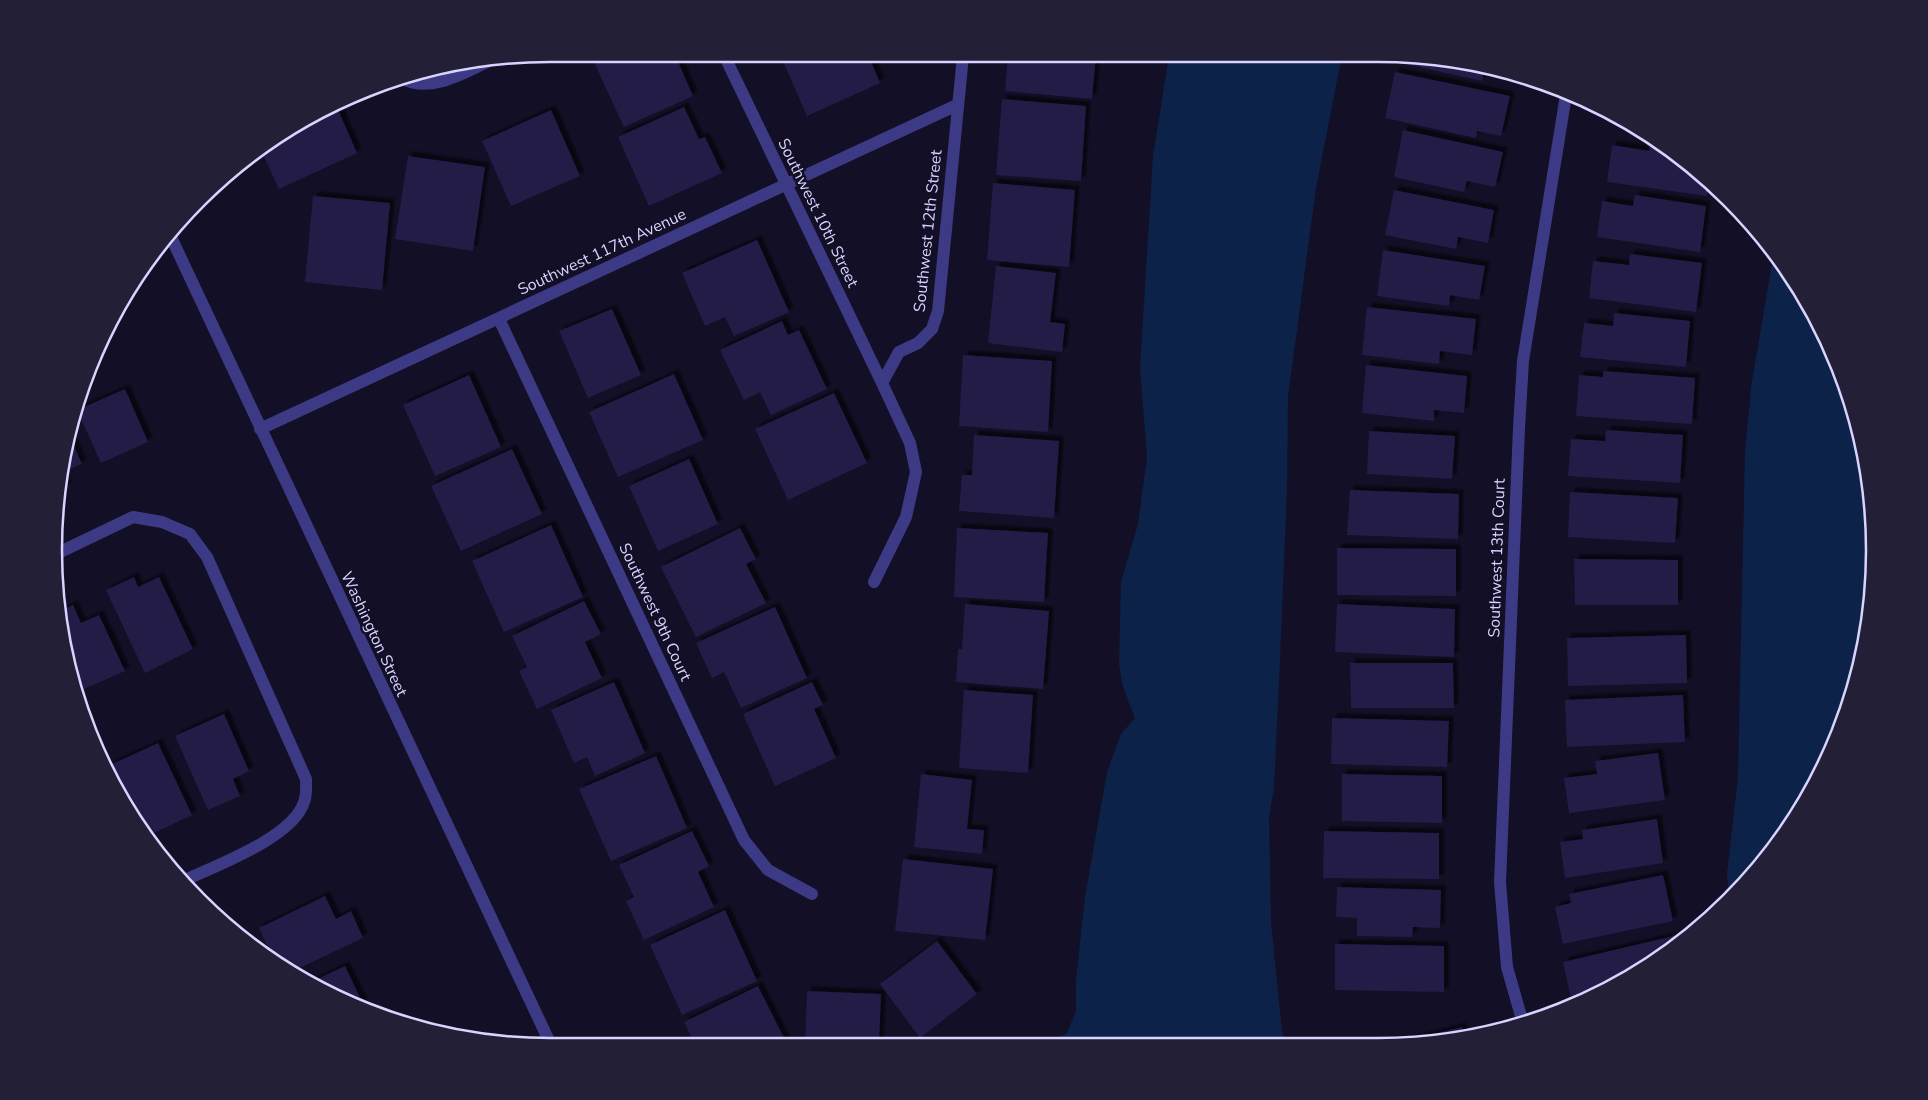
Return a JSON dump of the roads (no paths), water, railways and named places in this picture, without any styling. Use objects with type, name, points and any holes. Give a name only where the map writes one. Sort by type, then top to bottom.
[{"type":"street","name":"Southwest 10th Street","points":[[727,62],[882,383]]},
{"type":"street","name":"Southwest 12th Street","points":[[882,383],[899,352],[918,343],[932,329],[938,311],[957,105],[963,62]]},
{"type":"street","points":[[414,82],[430,84],[449,79],[469,70]]},
{"type":"street","name":"Southwest 13th Court","points":[[1520,1016],[1507,967],[1500,882],[1519,428],[1523,361],[1565,100]]},
{"type":"street","name":"Southwest 117th Avenue","points":[[260,429],[957,105]]},
{"type":"street","name":"Washington Street","points":[[173,241],[548,1038]]},
{"type":"street","name":"Southwest 9th Court","points":[[499,319],[744,840],[768,870],[812,894]]},
{"type":"street","points":[[874,582],[906,517],[916,472],[910,443],[882,383]]},
{"type":"street","points":[[62,551],[133,517],[162,522],[190,534],[207,557],[250,648],[306,779],[304,803],[291,823],[272,839],[189,878]]},
{"type":"water","points":[[1168,62],[1341,62],[1316,188],[1288,397],[1287,488],[1280,660],[1274,788],[1269,818],[1271,923],[1282,1031],[1284,1038],[1056,1038],[1067,1033],[1076,1011],[1076,980],[1085,897],[1107,772],[1121,734],[1135,718],[1123,687],[1119,664],[1121,582],[1138,524],[1147,457],[1140,368],[1153,156]]},
{"type":"water","points":[[1772,263],[1800,306],[1815,334],[1840,393],[1856,455],[1861,486],[1866,550],[1861,614],[1856,645],[1840,707],[1828,737],[1800,794],[1783,821],[1765,847],[1728,889],[1727,873],[1738,777],[1745,450],[1752,381]]}]
